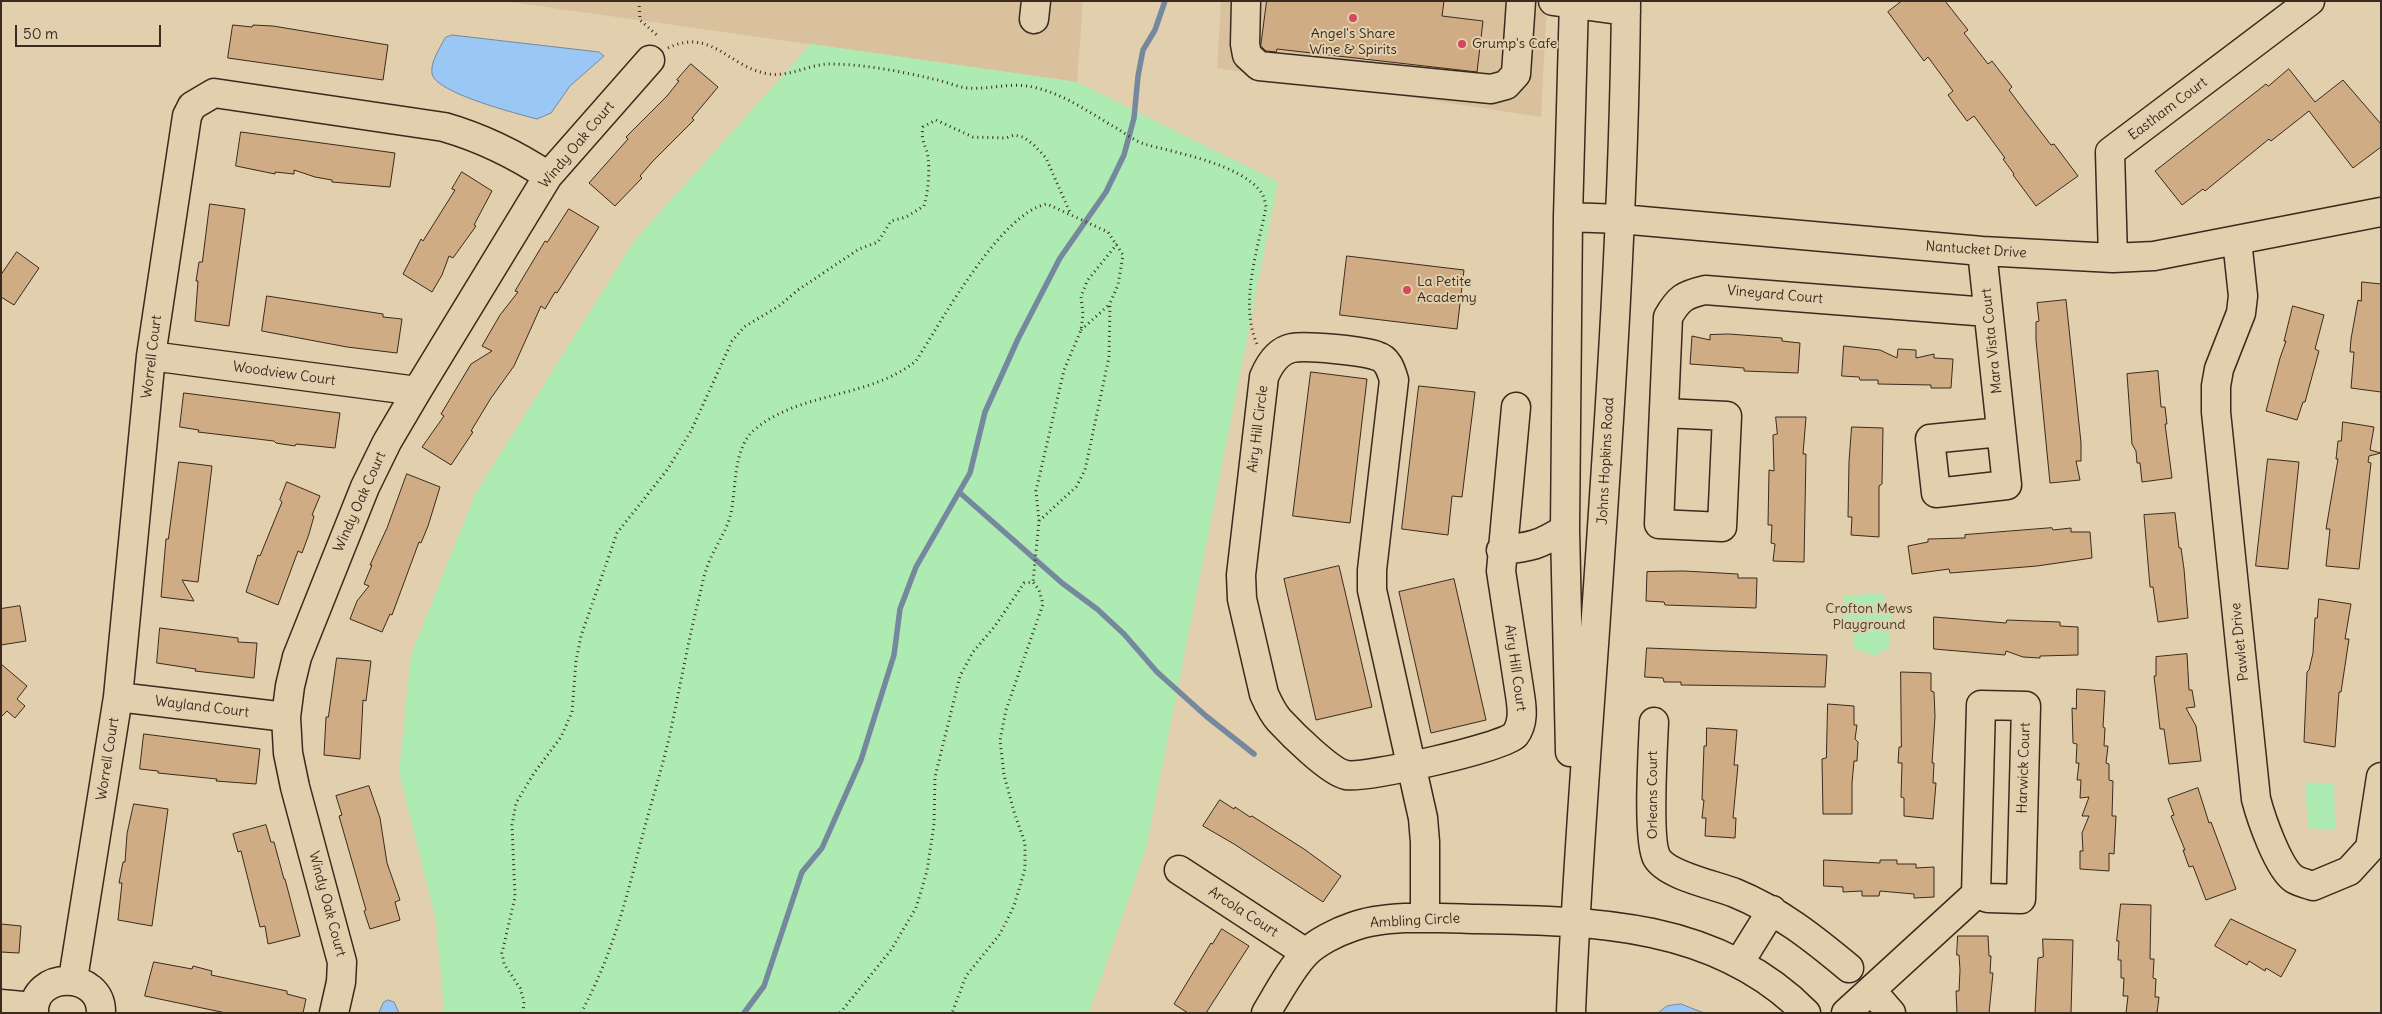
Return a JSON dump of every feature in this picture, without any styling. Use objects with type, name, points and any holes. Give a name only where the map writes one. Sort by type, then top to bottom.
[{"type":"street","points":[[1246,1],[1245,44],[1247,55],[1259,66],[1490,89],[1506,86],[1516,74],[1521,1]]},
{"type":"street","name":"Eastham Court","points":[[2113,258],[2110,152],[2310,1]]},
{"type":"street","points":[[1567,2],[1626,6]]},
{"type":"street","name":"Johns Hopkins Road","points":[[1567,2],[1568,217],[1565,529],[1574,921]]},
{"type":"street","name":"Johns Hopkins Road","points":[[1571,1013],[1574,921],[1602,530],[1620,219],[1626,6]]},
{"type":"street","name":"Windy Oak Court","points":[[334,1013],[341,982],[342,962],[294,787],[288,753],[286,717],[290,686],[304,636],[365,487],[387,442],[548,176],[660,53]]},
{"type":"street","name":"Worrell Court","points":[[73,979],[118,697],[151,356],[188,116],[192,106],[214,93],[444,128],[474,136],[503,149],[548,176]]},
{"type":"street","name":"Nantucket Drive","points":[[1568,217],[1620,219],[1982,251],[2113,258],[2154,256],[2381,212]]},
{"type":"street","name":"Pawlet Drive","points":[[2237,240],[2244,296],[2242,313],[2219,369],[2216,386],[2216,412],[2256,799],[2263,825],[2287,871],[2295,879],[2313,886],[2348,871],[2360,860],[2370,848],[2381,777]]},
{"type":"street","name":"Mara Vista Court","points":[[1982,251],[2002,432]]},
{"type":"street","name":"Vineyard Court","points":[[1664,413],[1727,416],[1722,527],[1660,524],[1664,413],[1668,317],[1678,300],[1692,293],[1706,290],[1988,312]]},
{"type":"street","points":[[1270,364],[1291,348],[1308,347],[1378,356],[1391,369],[1394,380],[1372,570],[1372,590],[1423,818],[1425,842],[1425,918]]},
{"type":"street","name":"Woodview Court","points":[[151,356],[417,392]]},
{"type":"street","name":"Airy Hill Circle","points":[[1270,364],[1264,377],[1241,575],[1242,599],[1264,694],[1278,719],[1330,768],[1345,775],[1362,776],[1410,766]]},
{"type":"street","name":"Airy Hill Court","points":[[1410,766],[1494,746],[1514,736],[1520,727],[1522,714],[1516,663],[1503,593],[1501,550],[1516,407]]},
{"type":"street","points":[[1501,550],[1533,547],[1545,542],[1565,529]]},
{"type":"street","name":"Wayland Court","points":[[118,697],[286,717]]},
{"type":"street","name":"Harwick Court","points":[[1981,705],[2026,706],[2020,899],[1988,898],[1976,894],[1981,705]]},
{"type":"street","name":"Orleans Court","points":[[1654,722],[1652,838],[1657,858],[1673,873],[1736,893],[1772,910],[1796,926],[1849,968]]},
{"type":"street","name":"Arcola Court","points":[[1179,870],[1306,953]]},
{"type":"street","points":[[1846,1013],[1976,894]]},
{"type":"street","points":[[1739,963],[1772,910]]},
{"type":"street","name":"Ambling Circle","points":[[1266,1013],[1306,953],[1352,927],[1371,922],[1425,918],[1574,921],[1640,930],[1677,939],[1710,950],[1739,963],[1769,981],[1806,1013]]},
{"type":"street","points":[[1,1004],[34,1010],[38,994],[46,986],[59,980],[73,979],[87,986],[96,994],[101,1013]]},
{"type":"street","points":[[1871,990],[1892,1013]]},
{"type":"path","points":[[639,1],[640,20],[660,53],[684,43],[700,42],[717,47],[737,63],[757,72],[772,74],[788,73],[807,66],[829,64],[906,73],[965,88],[988,88],[1015,84],[1038,88],[1059,96],[1142,143],[1184,153],[1210,162],[1250,181],[1263,194],[1266,207],[1248,305],[1252,334],[1270,364]]},
{"type":"path","points":[[523,1013],[524,1002],[520,988],[504,964],[502,953],[515,897],[512,825],[516,803],[534,773],[562,738],[572,712],[581,636],[617,533],[667,470],[691,431],[732,340],[744,327],[779,306],[798,290],[859,249],[878,242],[891,220],[906,217],[924,206],[927,196],[928,157],[922,144],[922,136],[923,128],[929,122],[941,121],[972,136],[1006,138],[1014,134],[1023,137],[1033,144],[1046,158],[1071,216]]},
{"type":"path","points":[[582,1013],[608,957],[622,914],[668,740],[707,568],[729,520],[736,495],[737,466],[743,443],[761,426],[789,410],[881,382],[900,373],[916,361],[988,252],[1012,225],[1037,206],[1047,204],[1108,232],[1123,254],[1122,270],[1110,303],[1109,357],[1085,470],[1076,487],[1039,521]]},
{"type":"path","points":[[952,1013],[966,976],[1000,934],[1014,906],[1025,870],[1025,843],[1004,775],[1000,740],[1006,710],[1043,604],[1039,590],[1033,582],[1032,574],[1039,521],[1036,490],[1064,370],[1081,330],[1083,314],[1082,297],[1087,281],[1117,244]]},
{"type":"path","points":[[1081,330],[1110,303]]},
{"type":"path","points":[[840,1013],[891,950],[916,908],[927,871],[934,824],[935,777],[960,676],[973,652],[996,626],[1013,597],[1024,583],[1033,582]]},
{"type":"shaded area","points":[[504,1],[1083,1],[1077,82]]},
{"type":"shaded area","points":[[1221,1],[1547,1],[1541,117],[1217,68]]},
{"type":"green space","points":[[811,44],[1077,82],[1278,182],[1146,848],[1089,1013],[444,1013],[436,920],[399,772],[411,655],[475,494],[635,240]]},
{"type":"green space","name":"Crofton Mews Playground","points":[[1881,593],[1892,610],[1889,648],[1874,656],[1854,648],[1854,633],[1841,618],[1844,596]]},
{"type":"green space","points":[[2305,782],[2334,784],[2335,830],[2308,828]]},
{"type":"water","points":[[452,35],[599,52],[604,56],[570,86],[551,113],[537,119],[479,102],[447,88],[437,81],[432,74],[434,60],[445,38]]},
{"type":"water","points":[[388,1000],[394,1002],[399,1013],[379,1013],[383,1003]]},
{"type":"water","points":[[1681,1004],[1704,1013],[1658,1013],[1667,1006]]},
{"type":"building","points":[[1267,1],[1444,1],[1442,16],[1483,21],[1477,72],[1277,49],[1276,52],[1266,51],[1261,46]]},
{"type":"building","points":[[1902,1],[1945,1],[1968,30],[1964,33],[1988,64],[1992,61],[2012,87],[2009,90],[2051,145],[2054,144],[2078,176],[2036,206],[2013,175],[2003,159],[2005,158],[1974,116],[1967,121],[1948,95],[1953,91],[1928,57],[1924,61],[1888,12]]},
{"type":"building","points":[[233,25],[252,27],[253,25],[273,26],[388,45],[383,80],[228,58]]},
{"type":"building","points":[[691,64],[718,87],[692,118],[694,120],[653,161],[640,176],[642,178],[615,206],[589,183],[628,139],[626,137],[667,96],[679,81],[677,80]]},
{"type":"building","points":[[2289,69],[2315,102],[2343,80],[2381,124],[2381,147],[2353,168],[2309,111],[2271,141],[2269,139],[2205,191],[2203,189],[2182,205],[2155,171],[2266,84],[2268,86]]},
{"type":"building","points":[[241,132],[395,153],[390,187],[332,182],[332,180],[294,170],[294,174],[275,172],[275,174],[236,166]]},
{"type":"building","points":[[462,172],[492,191],[474,225],[476,226],[453,258],[449,256],[442,275],[432,292],[403,274],[421,239],[423,241],[455,190],[452,189]]},
{"type":"building","points":[[210,204],[245,209],[229,326],[195,321],[198,281],[196,281],[199,262],[202,262]]},
{"type":"building","points":[[569,209],[599,227],[557,293],[555,292],[545,309],[541,306],[514,366],[491,398],[471,431],[473,432],[451,465],[422,447],[444,416],[441,414],[471,364],[492,351],[482,346],[500,315],[518,292],[515,291],[545,241],[547,242]]},
{"type":"building","points":[[17,252],[39,268],[14,305],[1,297],[1,275]]},
{"type":"building","points":[[1347,256],[1464,270],[1457,329],[1340,315]]},
{"type":"building","points":[[2362,282],[2381,284],[2381,392],[2351,388],[2354,352],[2350,352],[2351,339],[2358,300],[2361,301]]},
{"type":"building","points":[[267,296],[383,314],[383,317],[402,319],[397,353],[347,347],[262,331]]},
{"type":"building","points":[[2066,300],[2081,443],[2081,461],[2076,461],[2080,480],[2050,483],[2036,340],[2036,322],[2039,321],[2037,303]]},
{"type":"building","points":[[2293,306],[2324,315],[2315,349],[2319,351],[2305,402],[2303,402],[2297,420],[2266,411],[2286,341],[2284,341]]},
{"type":"building","points":[[1729,334],[1782,338],[1782,341],[1800,343],[1798,373],[1744,371],[1744,368],[1690,364],[1692,336],[1710,340],[1710,335]]},
{"type":"building","points":[[1844,346],[1880,350],[1897,358],[1898,349],[1916,350],[1916,358],[1934,354],[1934,358],[1953,359],[1951,388],[1931,388],[1931,385],[1878,384],[1878,380],[1860,380],[1859,377],[1842,376]]},
{"type":"building","points":[[2158,371],[2161,407],[2165,407],[2167,424],[2165,424],[2172,478],[2142,482],[2140,463],[2137,463],[2136,451],[2132,444],[2127,374]]},
{"type":"building","points":[[1311,372],[1367,379],[1350,523],[1293,516]]},
{"type":"building","points":[[1419,386],[1475,392],[1462,497],[1452,496],[1448,535],[1402,529]]},
{"type":"building","points":[[184,393],[340,413],[335,448],[296,444],[295,446],[274,441],[198,432],[199,430],[180,427]]},
{"type":"building","points":[[1776,417],[1806,417],[1803,454],[1806,454],[1804,562],[1773,561],[1775,544],[1771,543],[1772,525],[1768,525],[1769,470],[1774,471],[1773,435],[1777,434]]},
{"type":"building","points":[[2343,422],[2374,427],[2370,450],[2381,453],[2369,456],[2368,462],[2371,463],[2359,569],[2326,566],[2330,529],[2326,529],[2338,459],[2336,459],[2338,441],[2341,441]]},
{"type":"building","points":[[1852,427],[1883,428],[1882,484],[1879,486],[1879,537],[1851,535],[1852,517],[1848,517]]},
{"type":"building","points":[[2268,459],[2299,462],[2288,569],[2256,566]]},
{"type":"building","points":[[179,462],[212,466],[198,582],[182,580],[194,601],[161,597],[166,539],[168,539]]},
{"type":"building","points":[[407,474],[440,487],[428,526],[421,543],[419,542],[392,615],[390,614],[382,632],[350,619],[357,601],[369,586],[364,584],[372,565],[370,565],[387,528]]},
{"type":"building","points":[[287,482],[320,496],[312,515],[314,516],[302,553],[298,551],[278,605],[246,592],[258,555],[260,556],[282,502],[280,500]]},
{"type":"building","points":[[2175,513],[2179,548],[2181,548],[2184,569],[2188,618],[2158,622],[2153,587],[2150,587],[2144,515]]},
{"type":"building","points":[[2052,528],[2053,530],[2071,528],[2071,532],[2090,532],[2092,558],[2037,566],[1950,573],[1949,569],[1912,574],[1908,546],[1928,542],[1928,539],[1965,538],[1965,535]]},
{"type":"building","points":[[1339,566],[1372,707],[1316,720],[1284,579]]},
{"type":"building","points":[[1684,571],[1738,574],[1738,578],[1757,578],[1756,608],[1665,605],[1664,602],[1646,601],[1647,572]]},
{"type":"building","points":[[1454,579],[1486,720],[1431,733],[1399,592]]},
{"type":"building","points":[[2319,599],[2351,604],[2345,639],[2349,639],[2341,692],[2339,692],[2335,747],[2304,742],[2307,672],[2313,653],[2315,618],[2317,618]]},
{"type":"building","points":[[20,606],[26,641],[1,645],[1,609]]},
{"type":"building","points":[[1934,617],[2006,623],[2007,620],[2060,622],[2060,626],[2078,627],[2078,655],[2040,656],[2040,658],[2023,657],[2006,651],[2005,655],[1934,649]]},
{"type":"building","points":[[160,628],[238,638],[238,642],[257,643],[254,678],[195,671],[196,669],[157,663]]},
{"type":"building","points":[[1647,648],[1827,655],[1825,687],[1681,685],[1681,682],[1664,682],[1663,678],[1645,677]]},
{"type":"building","points":[[2187,654],[2189,690],[2192,690],[2195,707],[2186,708],[2196,726],[2201,761],[2169,764],[2164,729],[2160,729],[2154,676],[2156,676],[2156,657]]},
{"type":"building","points":[[337,658],[371,661],[366,701],[363,700],[360,759],[324,755],[326,717],[328,717]]},
{"type":"building","points":[[1,664],[27,686],[17,699],[25,706],[15,718],[7,711],[1,717]]},
{"type":"building","points":[[1901,672],[1931,673],[1931,691],[1934,692],[1935,716],[1932,763],[1934,763],[1933,783],[1936,783],[1933,819],[1904,816],[1904,798],[1901,797],[1902,763],[1898,763],[1899,747],[1901,747]]},
{"type":"building","points":[[2077,689],[2105,691],[2104,746],[2108,746],[2106,763],[2109,764],[2109,780],[2113,781],[2112,816],[2116,816],[2114,854],[2109,853],[2109,871],[2080,869],[2080,851],[2083,851],[2082,833],[2089,816],[2082,816],[2089,797],[2080,798],[2081,780],[2077,780],[2079,763],[2076,763],[2077,744],[2073,743],[2072,708],[2076,709]]},
{"type":"building","points":[[1828,704],[1854,706],[1854,725],[1857,725],[1855,739],[1858,742],[1857,761],[1854,761],[1852,783],[1852,814],[1823,814],[1822,759],[1826,758]]},
{"type":"building","points":[[1707,728],[1737,730],[1734,765],[1738,765],[1733,818],[1736,818],[1735,838],[1705,836],[1706,818],[1702,818],[1704,800],[1702,800],[1704,746],[1706,746]]},
{"type":"building","points":[[144,734],[260,749],[256,784],[216,781],[217,779],[158,773],[158,771],[140,769]]},
{"type":"building","points":[[369,786],[380,818],[387,863],[400,900],[395,902],[400,920],[370,929],[339,816],[342,815],[336,796]]},
{"type":"building","points":[[2198,788],[2209,823],[2211,822],[2236,889],[2206,900],[2193,866],[2189,867],[2183,850],[2185,850],[2171,816],[2174,815],[2168,799]]},
{"type":"building","points":[[1220,800],[1250,817],[1252,816],[1304,849],[1341,876],[1323,902],[1203,826]]},
{"type":"building","points":[[134,804],[168,809],[152,926],[118,920],[122,883],[119,883],[123,862],[125,862],[127,834]]},
{"type":"building","points":[[266,825],[271,842],[274,842],[300,936],[268,944],[265,926],[260,927],[241,851],[238,852],[233,834]]},
{"type":"building","points":[[1824,860],[1880,863],[1880,860],[1897,860],[1897,864],[1916,864],[1916,868],[1934,867],[1934,897],[1914,898],[1914,894],[1880,891],[1879,896],[1862,896],[1862,891],[1843,892],[1843,887],[1824,886]]},
{"type":"building","points":[[2121,904],[2151,905],[2150,959],[2154,959],[2155,997],[2159,997],[2157,1013],[2126,1013],[2128,996],[2123,996],[2124,978],[2121,978],[2121,960],[2118,960],[2119,941],[2117,941]]},
{"type":"building","points":[[2231,919],[2296,950],[2281,977],[2266,968],[2265,971],[2249,961],[2247,965],[2215,946]]},
{"type":"building","points":[[1,924],[21,926],[19,953],[1,952]]},
{"type":"building","points":[[1222,929],[1249,946],[1206,1013],[1188,1013],[1174,1004],[1211,943]]},
{"type":"building","points":[[1958,936],[1988,936],[1989,956],[1991,956],[1990,973],[1993,973],[1989,1013],[1957,1013],[1956,991],[1959,991],[1960,970],[1959,955],[1957,955]]},
{"type":"building","points":[[2043,939],[2073,940],[2071,1013],[2035,1013],[2038,958],[2043,957]]},
{"type":"building","points":[[154,962],[192,969],[193,966],[212,971],[211,975],[287,991],[287,994],[306,999],[303,1013],[226,1013],[145,996]]},
{"type":"waterway","points":[[744,1013],[764,986],[802,872],[822,848],[861,760],[894,655],[900,609],[916,567],[970,473],[985,412],[1018,339],[1060,258],[1106,192],[1124,155],[1134,118],[1138,76],[1143,50],[1155,30],[1165,1]]},
{"type":"waterway","points":[[959,492],[1062,583],[1097,609],[1124,634],[1157,672],[1206,716],[1254,754]]},
{"type":"place","name":"Angel's Share Wine & Spirits","points":[[1353,18]]},
{"type":"place","name":"Grump's Cafe","points":[[1462,44]]},
{"type":"place","name":"La Petite Academy","points":[[1407,290]]}]
